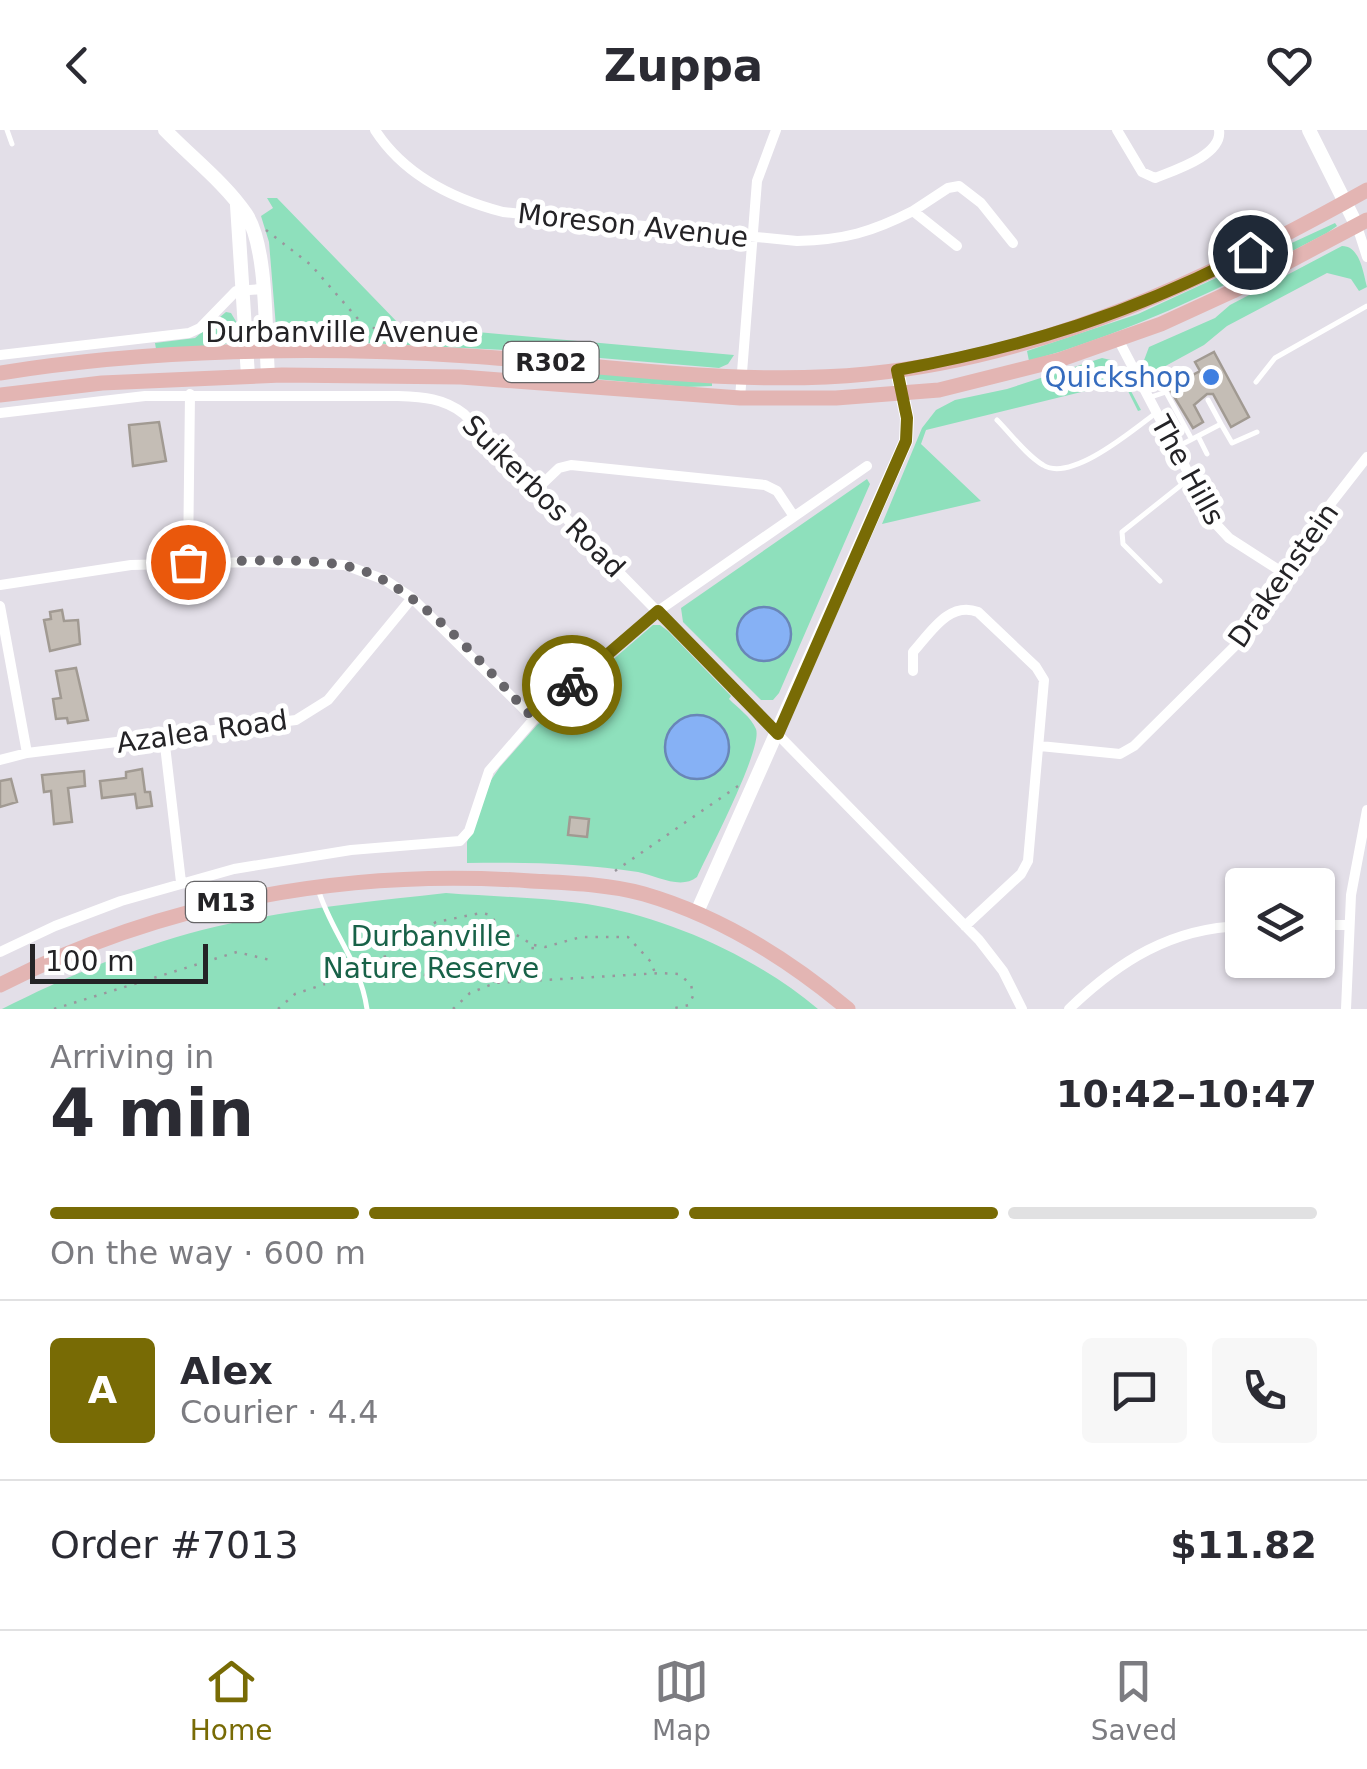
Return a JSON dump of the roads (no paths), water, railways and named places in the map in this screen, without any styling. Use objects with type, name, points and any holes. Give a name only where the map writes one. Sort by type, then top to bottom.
[{"type":"main road","points":[[165,130],[237,204],[255,234],[268,375]]},
{"type":"main road","points":[[1309,130],[1345,203],[1362,228]]},
{"type":"main road","name":"Durbanville Avenue","points":[[0,373],[248,352],[463,355],[742,376],[836,376],[897,370],[1000,350],[1098,321],[1201,278],[1367,190]]},
{"type":"main road","points":[[237,204],[248,376]]},
{"type":"main road","name":"Durbanville Avenue","points":[[0,395],[102,382],[268,375],[461,377],[740,398],[836,398],[939,390],[1119,341],[1233,292],[1362,228]]},
{"type":"main road","points":[[696,912],[906,441],[908,425],[897,370]]},
{"type":"main road","name":"M13","points":[[0,986],[86,945],[219,903],[317,886],[466,876],[632,891],[696,912],[772,952],[848,1009]]},
{"type":"street","name":"Moreson Avenue","points":[[375,130],[390,151],[425,180],[484,207],[524,216],[798,241],[836,240],[884,226],[951,186],[960,186],[1013,242]]},
{"type":"street","points":[[740,398],[757,181],[776,130]]},
{"type":"street","points":[[1117,130],[1142,172],[1155,178],[1216,145],[1220,139],[1218,130]]},
{"type":"street","points":[[913,211],[956,246]]},
{"type":"street","points":[[1362,228],[1367,257]]},
{"type":"street","points":[[0,355],[190,333],[200,328],[236,291],[262,289]]},
{"type":"street","name":"The Hills","points":[[1119,341],[1223,533],[1285,574]]},
{"type":"street","points":[[188,562],[190,394]]},
{"type":"street","name":"Suikerbos Road","points":[[0,412],[190,394],[437,399],[464,414],[966,926],[1003,970],[1022,1009]]},
{"type":"street","name":"Drakenstein","points":[[1040,746],[1128,752],[1245,636],[1332,502],[1367,457]]},
{"type":"street","points":[[537,489],[567,465],[688,477],[769,486],[793,515]]},
{"type":"street","points":[[0,952],[55,926],[181,882],[312,855],[460,841],[469,830],[489,771],[534,719],[658,611],[868,466]]},
{"type":"street","points":[[0,585],[130,565],[188,562],[345,566],[370,573],[412,598],[534,719]]},
{"type":"street","name":"Azalea Road","points":[[0,760],[28,753],[286,722],[314,712],[412,598]]},
{"type":"street","points":[[0,606],[28,753]]},
{"type":"street","points":[[914,671],[913,652],[946,616],[961,608],[978,612],[1042,676],[1045,686],[1026,865],[966,926]]},
{"type":"street","points":[[164,737],[181,882]]},
{"type":"street","points":[[1346,1009],[1348,925],[1367,810]]},
{"type":"street","points":[[1335,925],[1348,925]]},
{"type":"street","points":[[1069,1009],[1106,975],[1144,950],[1194,932],[1225,928]]},
{"type":"lane","points":[[7,130],[12,144]]},
{"type":"lane","points":[[1256,382],[1275,358],[1367,306]]},
{"type":"lane","points":[[1148,398],[1166,392],[1207,454]]},
{"type":"lane","points":[[1208,400],[1232,443],[1257,432]]},
{"type":"lane","points":[[997,420],[1041,464],[1062,469],[1108,447],[1156,413]]},
{"type":"lane","points":[[1175,449],[1221,424]]},
{"type":"lane","points":[[1160,581],[1126,548],[1122,532],[1190,478]]},
{"type":"lane","points":[[317,886],[327,918],[351,955],[367,1009]]},
{"type":"water","points":[[764,607],[783,615],[791,634],[783,653],[764,661],[745,653],[737,634],[745,615]]},
{"type":"water","points":[[697,715],[720,724],[729,747],[720,770],[697,779],[674,770],[665,747],[674,724]]},
{"type":"place","name":"Quickshop","points":[[1211,377]]},
{"type":"park label","name":"Durbanville Nature Reserve","points":[[431,952]]}]
